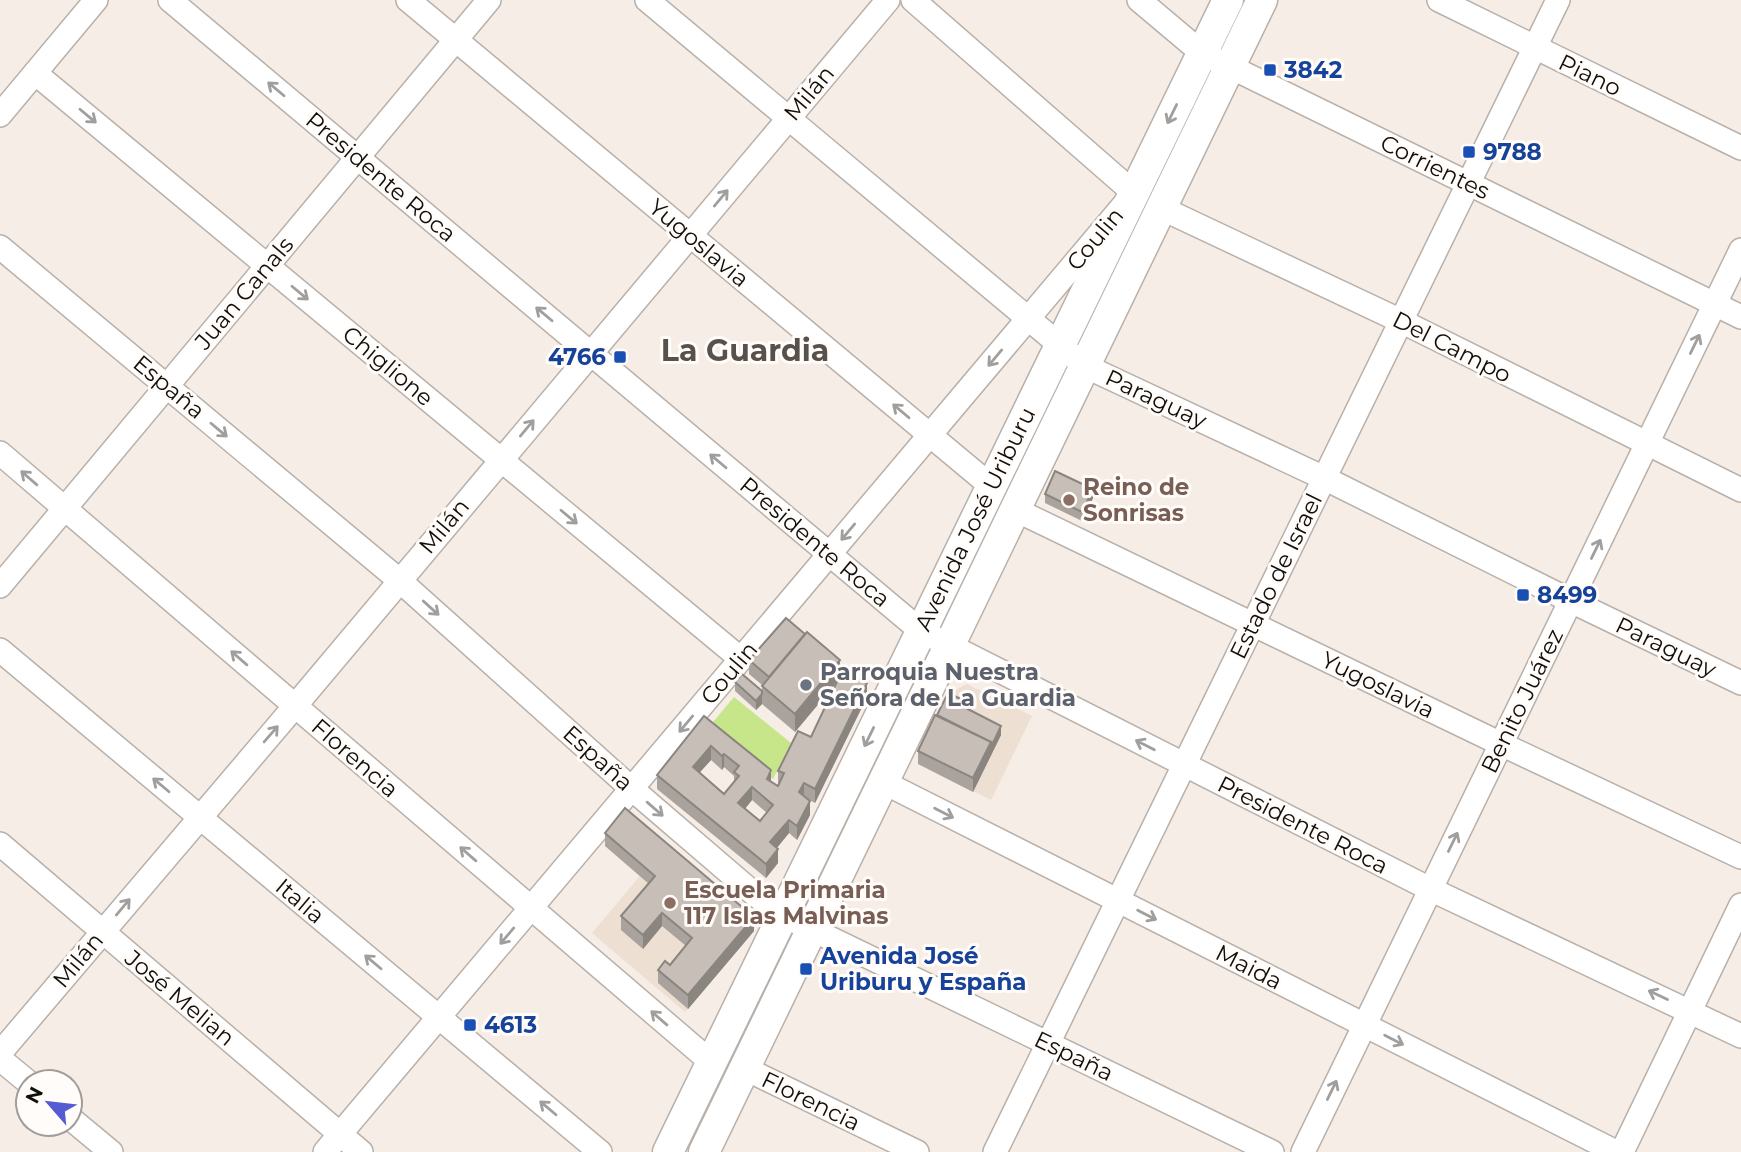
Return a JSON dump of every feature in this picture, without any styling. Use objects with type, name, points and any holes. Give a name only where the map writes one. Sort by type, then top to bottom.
[{"type":"main road","name":"Avenida José Uriburu","points":[[668,1152],[1228,0]]},
{"type":"main road","name":"Avenida José Uriburu","points":[[704,1152],[1262,0]]},
{"type":"street","points":[[0,115],[96,0]]},
{"type":"street","name":"Presidente Roca","points":[[170,0],[921,631],[1430,889],[1741,1036]]},
{"type":"street","name":"Yugoslavia","points":[[408,0],[991,486]]},
{"type":"street","name":"Juan Canals","points":[[0,586],[489,0]]},
{"type":"street","name":"Paraguay","points":[[647,0],[1085,366],[1324,478],[1741,683]]},
{"type":"street","name":"Milán","points":[[0,1053],[888,0]]},
{"type":"street","points":[[914,0],[1134,193]]},
{"type":"street","name":"Corrientes","points":[[1139,0],[1202,53],[1741,317]]},
{"type":"street","name":"Piano","points":[[1439,0],[1741,148]]},
{"type":"street","name":"Estado de Israel","points":[[995,1152],[1558,0]]},
{"type":"street","name":"Chiglione","points":[[35,73],[741,659]]},
{"type":"street","name":"Coulin","points":[[325,1152],[1134,193]]},
{"type":"street","name":"Del Campo","points":[[1161,208],[1401,321],[1741,490]]},
{"type":"street","name":"España","points":[[0,247],[399,580],[632,789],[782,915],[1272,1152]]},
{"type":"street","name":"Benito Juárez","points":[[1303,1152],[1741,250]]},
{"type":"street","name":"Florencia","points":[[0,453],[711,1062]]},
{"type":"street","name":"Yugoslavia","points":[[1016,510],[1741,857]]},
{"type":"street","name":"Italia","points":[[0,650],[600,1152]]},
{"type":"street","name":"Maida","points":[[883,782],[1616,1152]]},
{"type":"street","name":"José Melian","points":[[0,844],[361,1152]]},
{"type":"street","points":[[1622,1152],[1741,905]]},
{"type":"street","points":[[0,1059],[14,1070]]},
{"type":"street","name":"Florencia","points":[[744,1068],[917,1152]]},
{"type":"street","points":[[84,1130],[111,1152]]},
{"type":"shaded area","points":[[967,684],[1032,716],[991,800],[918,764],[954,691]]},
{"type":"shaded area","name":"Escuela Primaria 117 Islas Malvinas","points":[[605,846],[754,931],[685,1012],[592,933],[640,876]]},
{"type":"green space","points":[[734,697],[791,743],[773,779],[708,728]]},
{"type":"building","name":"Reino de Sonrisas","points":[[1055,471],[1093,489],[1082,512],[1045,494]]},
{"type":"building","points":[[786,618],[805,634],[769,677],[749,660]]},
{"type":"building","points":[[807,632],[840,660],[795,714],[762,686]]},
{"type":"building","points":[[842,671],[867,683],[815,789],[804,783],[799,792],[810,801],[797,826],[789,820],[770,842],[778,849],[766,864],[657,775],[704,716],[771,770],[767,779],[778,786],[784,773],[778,771],[798,731],[811,737]],"holes":[[[711,746],[739,766],[734,772],[739,776],[724,794],[693,767]],[[752,787],[773,805],[760,821],[738,803]]]},
{"type":"building","points":[[742,674],[762,691],[756,701],[735,682]]},
{"type":"building","points":[[948,693],[963,700],[960,705],[1001,726],[991,747],[991,742],[937,715]]},
{"type":"building","points":[[935,715],[991,742],[973,778],[918,751]]},
{"type":"building","points":[[625,808],[754,917],[688,995],[658,970],[665,961],[670,965],[692,938],[662,913],[643,935],[621,916],[655,876],[605,833]]},
{"type":"place","name":"3842","points":[[1270,70]]},
{"type":"place","name":"9788","points":[[1469,152]]},
{"type":"place","name":"4766","points":[[620,357]]},
{"type":"place","name":"Reino de Sonrisas","points":[[1069,500]]},
{"type":"place","name":"8499","points":[[1523,595]]},
{"type":"place","name":"Parroquia Nuestra Señora de La Guardia","points":[[806,685]]},
{"type":"place","name":"Escuela Primaria 117 Islas Malvinas","points":[[670,903]]},
{"type":"place","name":"Avenida José Uriburu y España","points":[[806,969]]},
{"type":"place","name":"4613","points":[[470,1025]]},
{"type":"district","name":"La Guardia","points":[[745,350]]}]
